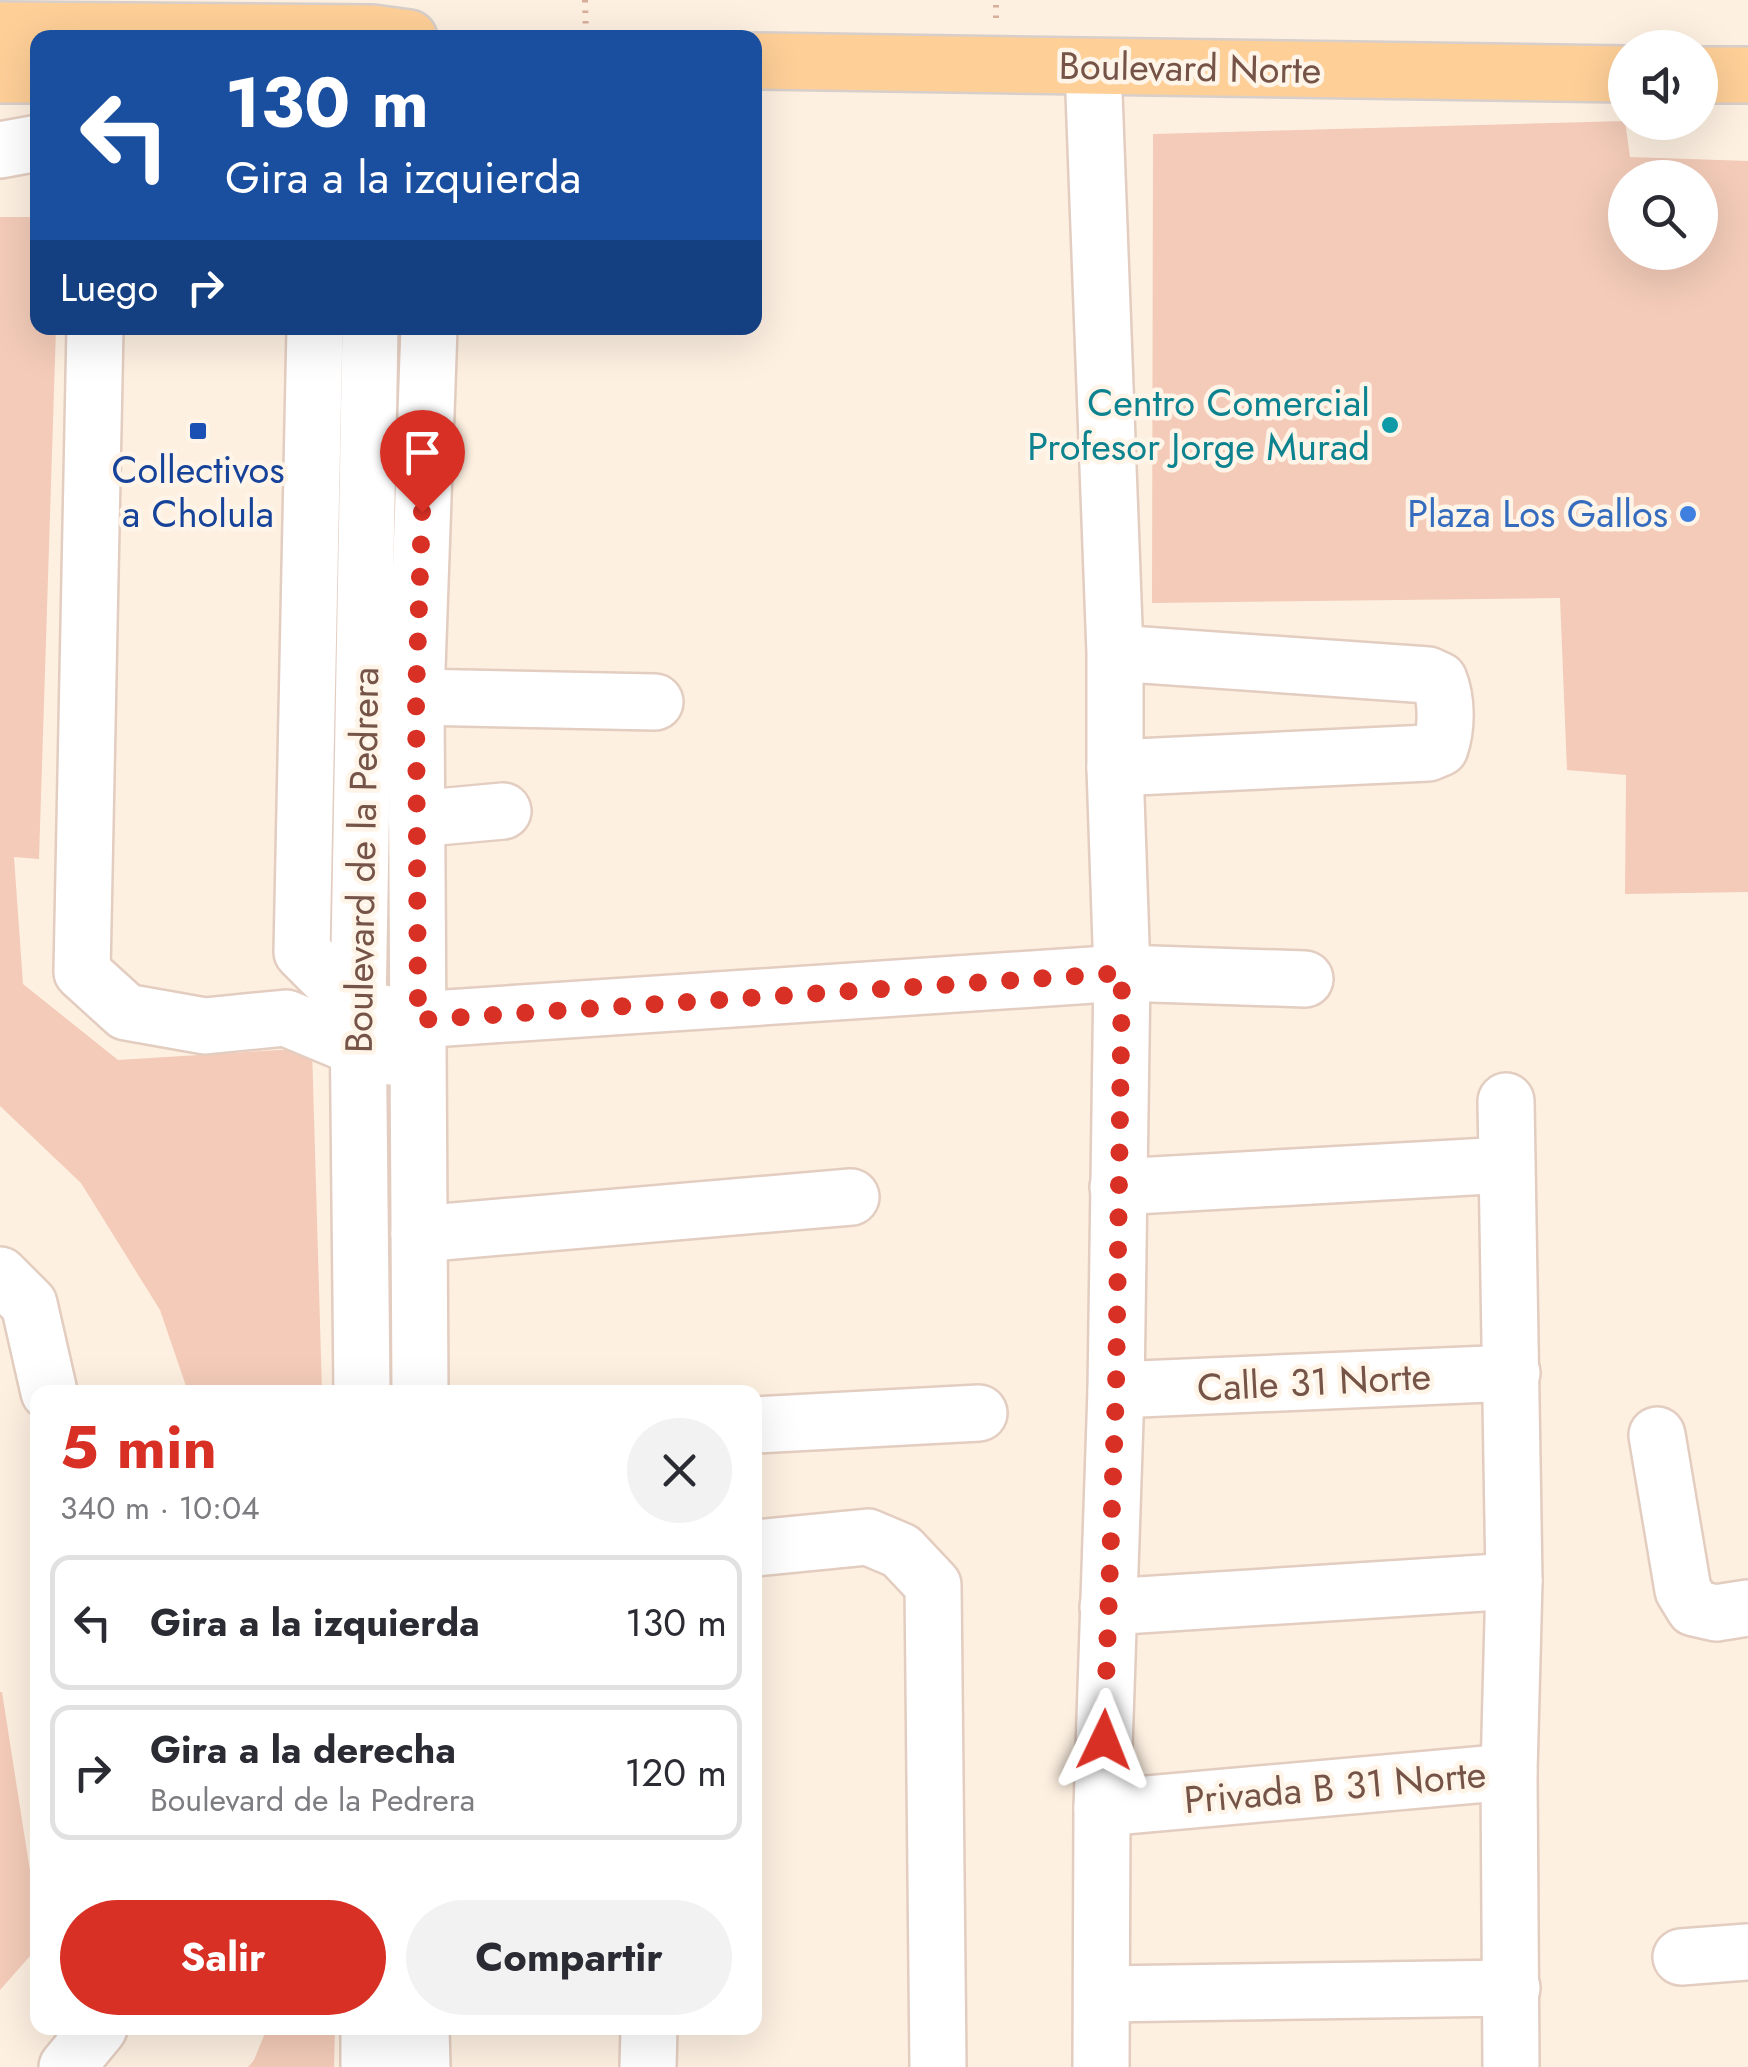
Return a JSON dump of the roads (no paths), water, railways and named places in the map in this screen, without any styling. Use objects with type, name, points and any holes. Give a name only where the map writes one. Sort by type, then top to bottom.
[{"type":"main road","points":[[0,30],[30,30]]},
{"type":"main road","name":"Boulevard Norte","points":[[762,61],[1608,74]]},
{"type":"main road","points":[[0,75],[30,75]]},
{"type":"main road","points":[[1718,75],[1748,76]]},
{"type":"street","points":[[1093,67],[1115,653],[1114,768],[1122,973],[1116,1390],[1102,1808],[1101,2067]]},
{"type":"street","points":[[0,150],[30,144]]},
{"type":"street","points":[[0,169],[30,168]]},
{"type":"street","points":[[96,335],[82,972],[126,1012],[205,1026],[286,1018],[358,1028],[418,1042],[1122,973],[1305,979]]},
{"type":"street","points":[[315,335],[302,952],[358,1028]]},
{"type":"street","name":"Boulevard de la Pedrera","points":[[362,1385],[358,1028],[370,335]]},
{"type":"street","name":"Boulevard de la Pedrera","points":[[420,1385],[416,696],[429,335]]},
{"type":"street","points":[[1114,768],[1428,752],[1440,748],[1444,736],[1444,692],[1439,680],[1428,674],[1115,653]]},
{"type":"street","points":[[416,696],[654,702]]},
{"type":"street","points":[[416,818],[502,811]]},
{"type":"street","points":[[1506,1101],[1514,1581],[1509,1772],[1511,2067]]},
{"type":"street","points":[[1118,1187],[1506,1166]]},
{"type":"street","points":[[419,1234],[851,1196]]},
{"type":"street","points":[[0,1275],[29,1304],[48,1385]]},
{"type":"street","name":"Calle 31 Norte","points":[[1116,1390],[1512,1373]]},
{"type":"street","points":[[762,1426],[978,1413]]},
{"type":"street","points":[[1657,1434],[1683,1590],[1694,1608],[1716,1613],[1748,1608]]},
{"type":"street","points":[[762,1547],[868,1536],[901,1551],[934,1585],[938,2067]]},
{"type":"street","points":[[1108,1607],[1514,1581]]},
{"type":"street","name":"Privada B 31 Norte","points":[[1102,1808],[1509,1772]]},
{"type":"street","points":[[1681,1956],[1748,1952]]},
{"type":"street","points":[[1102,1994],[1512,1988]]},
{"type":"street","points":[[67,2067],[93,2035]]},
{"type":"street","points":[[369,2035],[369,2067]]},
{"type":"street","points":[[422,2035],[422,2067]]},
{"type":"street","points":[[648,2067],[649,2035]]},
{"type":"place","name":"Centro Comercial Profesor Jorge Murad","points":[[1390,425]]},
{"type":"place","name":"Collectivos a Cholula","points":[[198,431]]},
{"type":"place","name":"Plaza Los Gallos","points":[[1688,514]]}]
